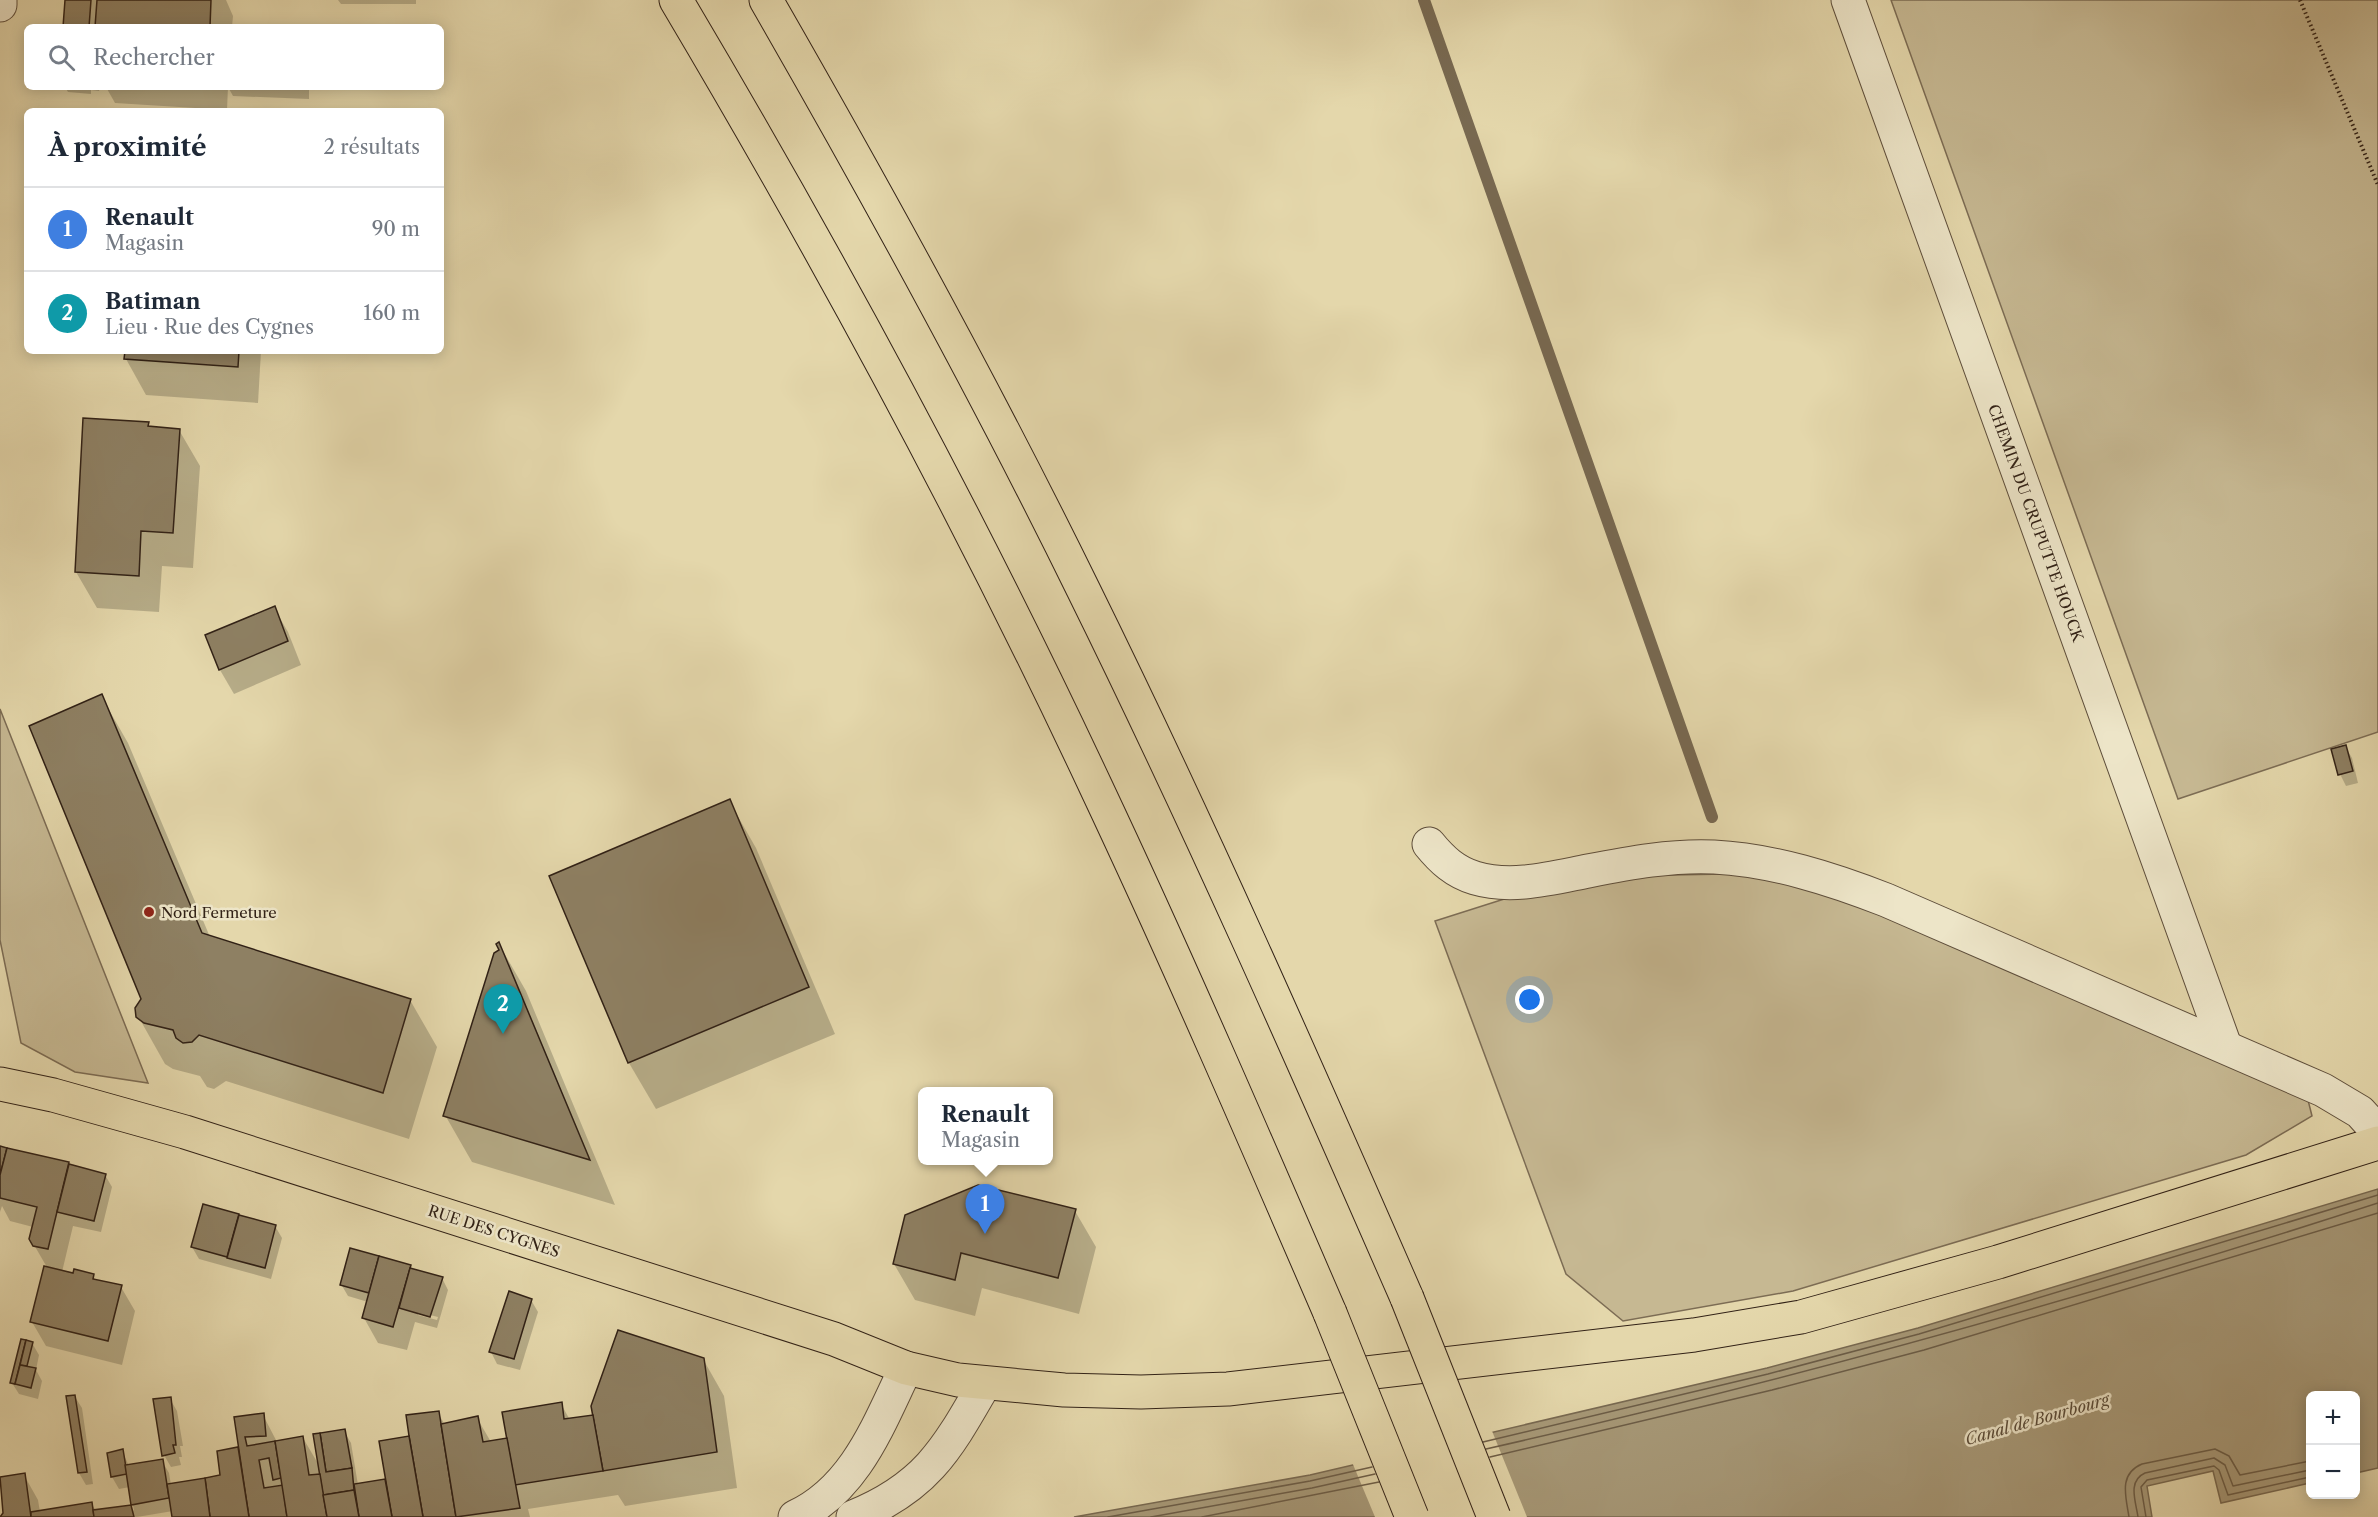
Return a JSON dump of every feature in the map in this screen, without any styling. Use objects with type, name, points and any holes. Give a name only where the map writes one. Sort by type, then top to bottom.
[{"type":"main road","points":[[676,0],[790,196],[904,405],[1023,636],[1175,957],[1330,1313],[1412,1517]]},
{"type":"main road","points":[[765,0],[964,359],[1081,584],[1242,927],[1407,1298],[1494,1517]]},
{"type":"main road","name":"RUE DES CYGNES","points":[[0,1084],[52,1095],[185,1132],[834,1339],[906,1368],[930,1375],[986,1383],[1104,1392],[1228,1389],[1737,1329],[1801,1317],[2009,1258],[2378,1143]]},
{"type":"street","points":[[0,0],[0,5]]},
{"type":"street","name":"CHEMIN DU CRUPUTTE HOUCK","points":[[1848,0],[2224,1046]]},
{"type":"street","points":[[1429,844],[1441,859],[1457,871],[1495,882],[1525,882],[1620,865],[1682,858],[1738,859],[1794,871],[1886,900],[2224,1046],[2343,1100],[2360,1112],[2378,1132]]},
{"type":"street","points":[[795,1517],[832,1493],[855,1465],[880,1425],[906,1368]]},
{"type":"street","points":[[852,1517],[895,1496],[928,1470],[944,1452],[986,1383]]},
{"type":"path","points":[[2300,0],[2378,184]]},
{"type":"shaded area","points":[[1891,0],[2378,0],[2378,732],[2178,799]]},
{"type":"shaded area","points":[[0,709],[148,1083],[75,1072],[21,1043],[0,940]]},
{"type":"shaded area","points":[[1779,873],[2306,1092],[2312,1116],[2246,1155],[1793,1291],[1623,1321],[1566,1274],[1435,921],[1523,893],[1619,876]]},
{"type":"water","name":"Canal de Bourbourg","points":[[2378,1189],[2378,1468],[2360,1472],[2360,1391],[2306,1391],[2306,1484],[2221,1503],[2213,1471],[2147,1486],[2152,1517],[1074,1517],[1310,1475],[1767,1368],[1918,1328]]},
{"type":"pier","points":[[1492,1431],[1527,1517],[1375,1517],[1352,1462]]},
{"type":"building","points":[[65,0],[91,0],[89,24],[63,24]]},
{"type":"building","points":[[97,0],[211,0],[210,24],[95,24]]},
{"type":"building","points":[[125,354],[239,354],[238,367],[124,359]]},
{"type":"building","points":[[83,418],[149,422],[148,426],[180,429],[173,533],[141,531],[139,576],[75,572]]},
{"type":"building","points":[[275,606],[288,641],[219,670],[205,635]]},
{"type":"building","name":"Nord Fermeture","points":[[102,694],[202,933],[411,999],[383,1093],[199,1035],[192,1042],[183,1043],[176,1038],[173,1030],[144,1023],[136,1017],[135,1008],[141,999],[29,726]]},
{"type":"building","points":[[2346,745],[2353,771],[2338,775],[2331,749]]},
{"type":"building","points":[[730,799],[809,987],[628,1063],[549,876]]},
{"type":"building","points":[[499,942],[590,1160],[443,1116],[494,953],[499,950],[496,944]]},
{"type":"building","points":[[0,1146],[7,1148],[0,1175]]},
{"type":"building","points":[[7,1148],[69,1162],[48,1249],[33,1246],[29,1239],[37,1207],[0,1198],[0,1175]]},
{"type":"building","points":[[69,1164],[106,1174],[94,1221],[57,1212]]},
{"type":"building","points":[[978,1185],[1076,1209],[1058,1278],[961,1253],[955,1280],[893,1264],[905,1215]]},
{"type":"building","points":[[203,1204],[239,1214],[227,1257],[191,1247]]},
{"type":"building","points":[[239,1215],[276,1225],[265,1268],[227,1258]]},
{"type":"building","points":[[350,1248],[379,1256],[369,1293],[340,1285]]},
{"type":"building","points":[[379,1256],[411,1265],[393,1327],[362,1318]]},
{"type":"building","points":[[44,1266],[73,1273],[74,1269],[94,1274],[93,1279],[122,1285],[108,1341],[30,1322]]},
{"type":"building","points":[[410,1268],[443,1277],[430,1317],[399,1308]]},
{"type":"building","points":[[509,1291],[532,1299],[514,1359],[489,1352]]},
{"type":"building","points":[[618,1330],[704,1358],[717,1452],[603,1471],[591,1406]]},
{"type":"building","points":[[21,1339],[26,1340],[15,1384],[10,1383]]},
{"type":"building","points":[[26,1340],[33,1342],[27,1366],[20,1365]]},
{"type":"building","points":[[20,1365],[36,1368],[31,1388],[15,1384]]},
{"type":"building","points":[[75,1395],[87,1472],[78,1473],[66,1396]]},
{"type":"building","points":[[171,1397],[175,1453],[162,1456],[153,1399]]},
{"type":"building","points":[[562,1402],[564,1419],[593,1415],[603,1471],[515,1485],[502,1412]]},
{"type":"building","points":[[439,1411],[456,1517],[423,1517],[409,1436],[406,1415]]},
{"type":"building","points":[[264,1413],[266,1436],[245,1437],[247,1446],[275,1441],[281,1478],[273,1480],[269,1458],[259,1460],[264,1488],[283,1485],[287,1517],[249,1517],[234,1417]]},
{"type":"building","points":[[478,1416],[483,1442],[507,1438],[520,1508],[456,1517],[441,1424]]},
{"type":"building","points":[[345,1429],[352,1468],[326,1472],[320,1433]]},
{"type":"building","points":[[320,1433],[326,1472],[352,1468],[354,1490],[323,1495],[313,1434]]},
{"type":"building","points":[[303,1436],[309,1475],[320,1474],[327,1517],[287,1517],[275,1441]]},
{"type":"building","points":[[409,1436],[423,1517],[392,1517],[379,1441]]},
{"type":"building","points":[[238,1447],[249,1517],[210,1517],[205,1478],[220,1475],[217,1451]]},
{"type":"building","points":[[123,1449],[127,1474],[111,1477],[107,1453]]},
{"type":"building","points":[[163,1459],[169,1498],[131,1505],[125,1465]]},
{"type":"building","points":[[25,1473],[31,1517],[0,1517],[3,1513],[0,1477]]},
{"type":"building","points":[[205,1478],[210,1517],[172,1517],[167,1484]]},
{"type":"building","points":[[385,1479],[392,1517],[359,1517],[354,1484]]},
{"type":"building","points":[[354,1490],[359,1517],[327,1517],[323,1495]]},
{"type":"building","points":[[92,1502],[94,1517],[31,1517],[31,1512]]},
{"type":"building","points":[[131,1505],[134,1517],[94,1517],[93,1510]]},
{"type":"waterway","points":[[1424,0],[1712,817]]},
{"type":"place","name":"Nord Fermeture","points":[[149,912]]},
{"type":"place","name":"Batiman","points":[[503,1034]]},
{"type":"place","name":"Renault","points":[[985,1234]]}]
